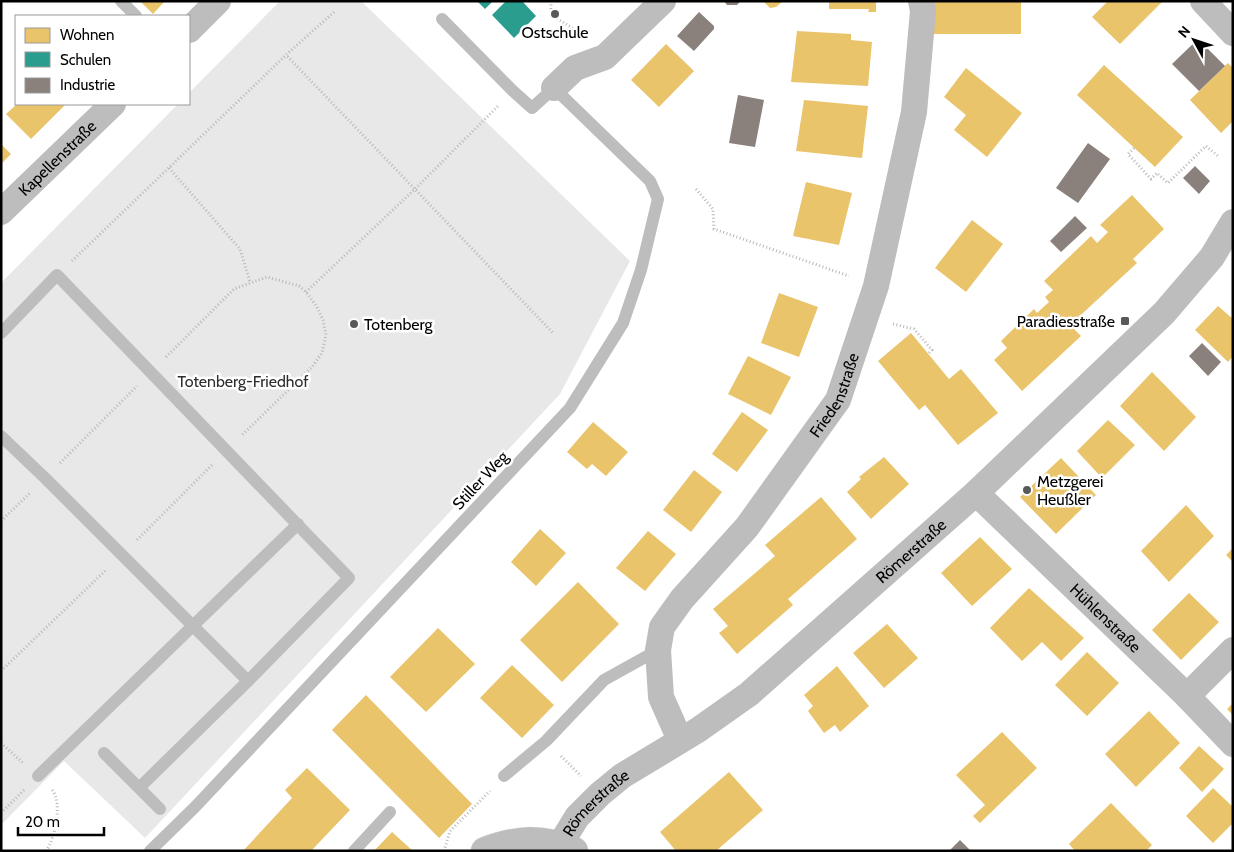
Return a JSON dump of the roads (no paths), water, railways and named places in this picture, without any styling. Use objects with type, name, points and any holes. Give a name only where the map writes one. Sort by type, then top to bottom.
[{"type":"main road","points":[[485,851],[502,845],[544,841],[567,848]]},
{"type":"street","points":[[190,29],[218,1]]},
{"type":"street","points":[[554,88],[575,68],[605,58],[664,1]]},
{"type":"street","name":"Friedenstraße","points":[[680,740],[661,696],[658,650],[662,628],[682,599],[747,527],[838,400],[876,286],[914,112],[923,11],[921,1]]},
{"type":"street","points":[[1203,1],[1233,32]]},
{"type":"street","name":"Kapellenstraße","points":[[1,212],[112,105]]},
{"type":"street","name":"Römerstraße","points":[[567,848],[577,817],[600,794],[622,776],[724,712],[749,694],[976,493],[1164,313],[1212,257],[1233,222]]},
{"type":"street","name":"Hühlenstraße","points":[[976,493],[1187,696],[1233,744]]},
{"type":"street","points":[[1187,696],[1233,650]]},
{"type":"lane","points":[[121,1],[135,15]]},
{"type":"lane","points":[[442,20],[532,108],[554,88]]},
{"type":"lane","name":"Stiller Weg","points":[[150,851],[196,806],[570,408],[624,323],[641,270],[658,199],[650,181],[554,88]]},
{"type":"lane","points":[[1,333],[57,275],[349,578],[139,788]]},
{"type":"lane","points":[[1,436],[248,681]]},
{"type":"lane","points":[[38,776],[298,524]]},
{"type":"lane","points":[[504,776],[546,741],[604,680],[658,650]]},
{"type":"lane","points":[[104,753],[160,809]]},
{"type":"lane","points":[[354,851],[390,812]]},
{"type":"place","name":"Ostschule","points":[[555,14]]},
{"type":"place","name":"Paradiesstraße","points":[[1125,321]]},
{"type":"place","name":"Totenberg","points":[[354,324]]},
{"type":"place","name":"Metzgerei Heußler","points":[[1027,490]]},
{"type":"park label","name":"Totenberg-Friedhof","points":[[243,381]]}]
